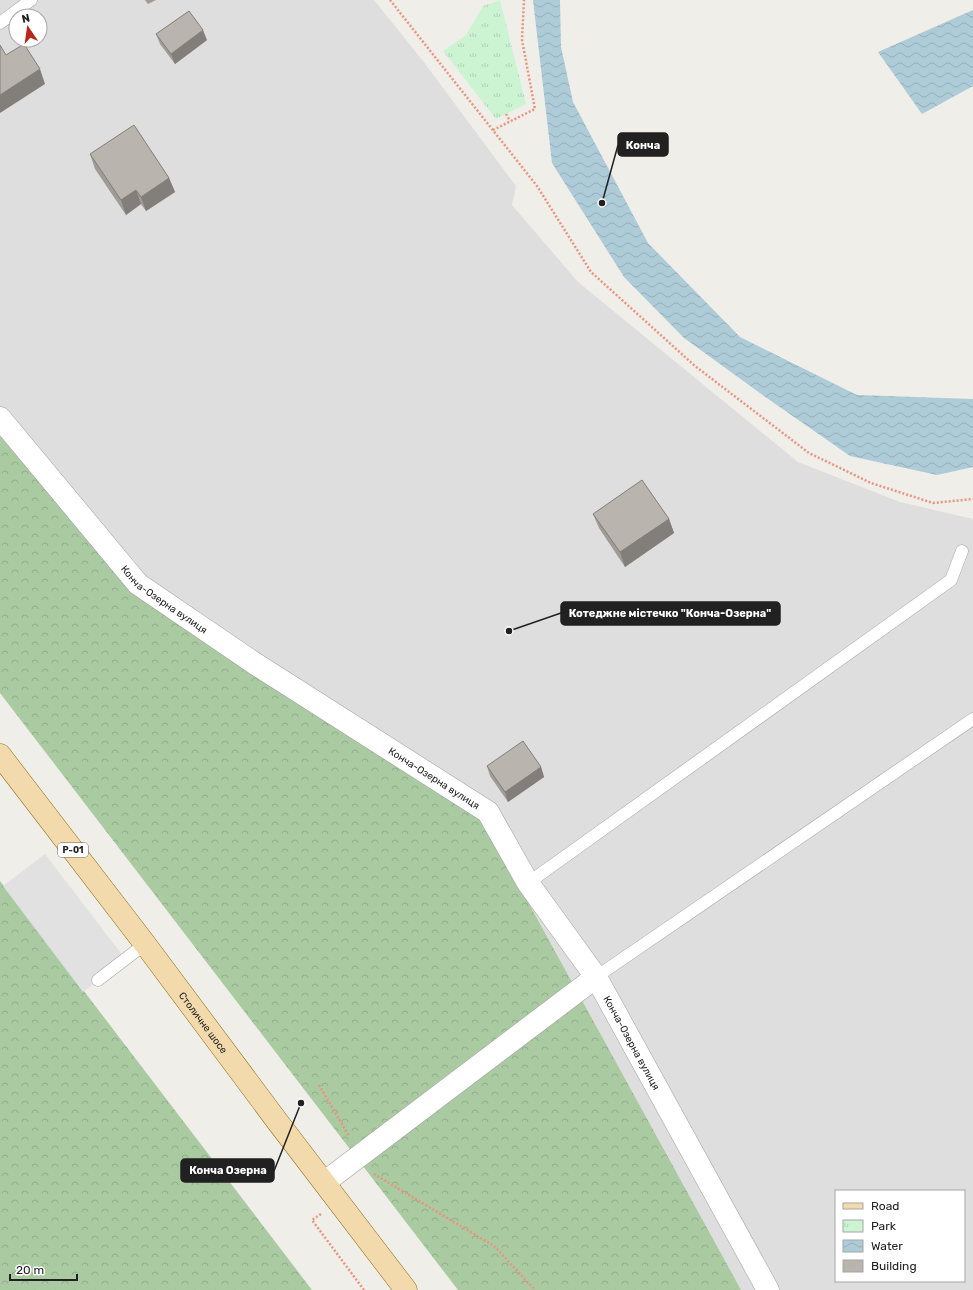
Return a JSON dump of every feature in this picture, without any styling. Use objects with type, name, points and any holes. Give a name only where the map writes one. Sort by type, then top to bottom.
[{"type":"main road","name":"Столичне шосе","points":[[0,755],[145,944],[277,1121],[406,1290]]},
{"type":"street","name":"Конча-Озерна вулиця","points":[[0,418],[138,584],[254,663],[488,812],[528,884],[596,977],[768,1290]]},
{"type":"street","points":[[325,1182],[596,977]]},
{"type":"lane","points":[[0,23],[31,0]]},
{"type":"lane","points":[[528,884],[951,580],[962,552]]},
{"type":"lane","points":[[596,977],[973,719]]},
{"type":"lane","points":[[98,980],[145,944]]},
{"type":"path","points":[[390,0],[537,186],[591,272],[701,371],[809,453],[871,483],[932,503],[973,499]]},
{"type":"path","points":[[493,130],[535,109],[522,40],[524,0]]},
{"type":"path","points":[[506,114],[510,121]]},
{"type":"path","points":[[374,1174],[494,1246],[535,1290]]},
{"type":"shaded area","points":[[0,0],[374,0],[423,61],[516,186],[512,205],[578,282],[798,462],[900,502],[973,519],[973,1290],[554,1290],[0,572]]},
{"type":"shaded area","points":[[45,854],[126,960],[83,992],[3,886]]},
{"type":"green space","points":[[500,0],[526,104],[496,119],[443,51],[466,35],[483,6]]},
{"type":"green space","points":[[0,436],[135,590],[484,822],[741,1290],[458,1290],[0,693]]},
{"type":"green space","points":[[0,881],[312,1290],[0,1290]]},
{"type":"water","points":[[533,0],[560,0],[561,47],[573,102],[648,243],[740,337],[857,395],[973,399],[973,467],[937,475],[850,456],[684,338],[624,277],[552,163]]},
{"type":"water","points":[[973,10],[973,86],[922,114],[878,52]]},
{"type":"building","points":[[189,11],[203,30],[171,54],[156,34]]},
{"type":"building","points":[[0,45],[6,55],[17,48],[27,48],[40,69],[0,95]]},
{"type":"building","points":[[134,125],[169,178],[141,197],[136,190],[121,200],[90,154]]},
{"type":"building","points":[[642,480],[669,519],[620,552],[593,514]]},
{"type":"building","points":[[523,741],[541,767],[505,792],[487,766]]},
{"type":"place","name":"Конча","points":[[602,203]]},
{"type":"place","name":"Котеджне містечко \"Конча-Озерна\"","points":[[509,631]]},
{"type":"place","name":"Конча Озерна","points":[[301,1103]]}]
